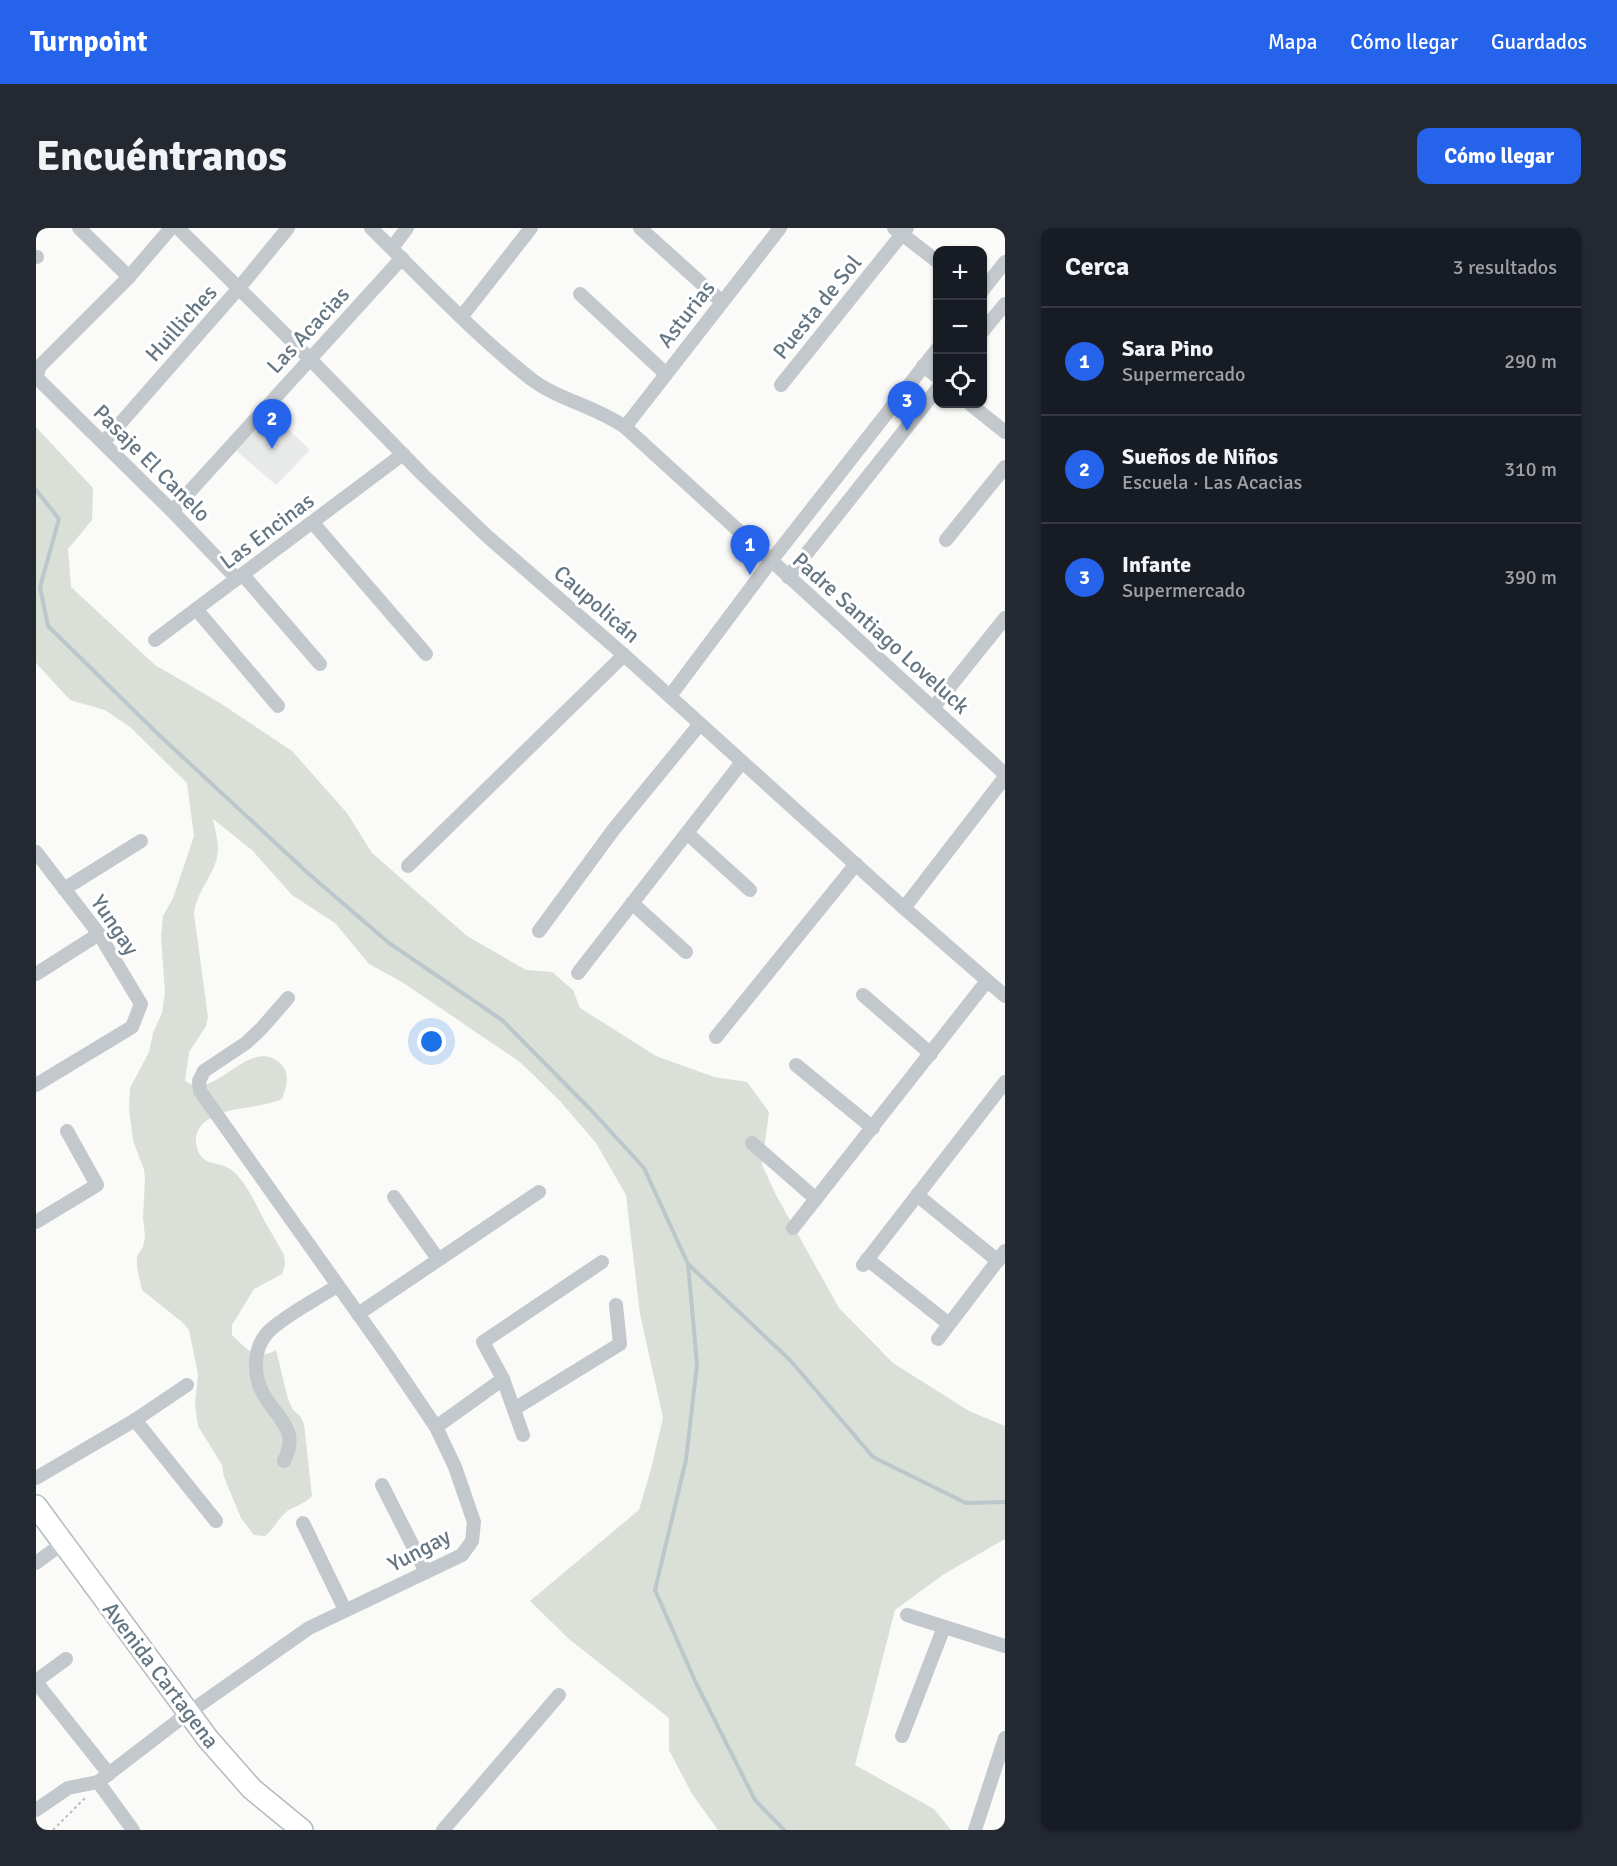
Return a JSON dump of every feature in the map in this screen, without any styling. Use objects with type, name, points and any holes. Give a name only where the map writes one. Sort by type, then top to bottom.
[{"type":"main road","name":"Avenida Cartagena","points":[[36,1506],[188,1713],[237,1773],[294,1828]]},
{"type":"street","points":[[79,228],[129,277]]},
{"type":"street","points":[[36,377],[40,366],[129,277],[171,228]]},
{"type":"street","name":"Caupolicán","points":[[178,228],[488,537],[624,655],[1005,996]]},
{"type":"street","name":"Huilliches","points":[[103,442],[239,288],[288,228]]},
{"type":"street","name":"Padre Santiago Loveluck","points":[[371,228],[531,379],[554,393],[605,414],[625,427],[1005,776]]},
{"type":"street","points":[[392,248],[407,228]]},
{"type":"street","points":[[462,316],[531,228]]},
{"type":"street","points":[[640,228],[722,302]]},
{"type":"street","name":"Asturias","points":[[625,427],[776,230]]},
{"type":"street","points":[[901,230],[933,258]]},
{"type":"street","name":"Puesta de Sol","points":[[781,385],[901,230]]},
{"type":"street","name":"Las Acacias","points":[[172,511],[402,258]]},
{"type":"street","points":[[987,285],[1005,262]]},
{"type":"street","points":[[579,294],[666,374]]},
{"type":"street","points":[[987,326],[1005,304]]},
{"type":"street","points":[[670,696],[771,561],[933,354]]},
{"type":"street","points":[[923,366],[933,373]]},
{"type":"street","name":"Pasaje El Canelo","points":[[36,377],[240,577],[320,664]]},
{"type":"street","points":[[788,577],[933,394]]},
{"type":"street","points":[[975,408],[1005,432]]},
{"type":"street","name":"Las Encinas","points":[[155,640],[403,454]]},
{"type":"street","points":[[946,540],[1005,467]]},
{"type":"street","points":[[313,523],[426,654]]},
{"type":"street","points":[[196,609],[278,706]]},
{"type":"street","points":[[933,708],[1005,618]]},
{"type":"street","points":[[408,866],[624,655]]},
{"type":"street","points":[[539,931],[614,830],[700,724]]},
{"type":"street","points":[[578,973],[742,762]]},
{"type":"street","points":[[904,908],[1005,776]]},
{"type":"street","points":[[687,833],[750,890]]},
{"type":"street","points":[[64,889],[141,841]]},
{"type":"street","name":"Yungay","points":[[36,852],[99,934],[141,1004],[132,1027],[36,1084]]},
{"type":"street","points":[[716,1037],[856,864]]},
{"type":"street","points":[[632,903],[686,952]]},
{"type":"street","points":[[36,974],[99,934]]},
{"type":"street","points":[[793,1228],[987,981]]},
{"type":"street","points":[[863,995],[931,1054]]},
{"type":"street","name":"Yungay","points":[[36,1810],[68,1788],[104,1778],[188,1713],[309,1628],[462,1555],[472,1541],[474,1522],[455,1467],[436,1427],[206,1101],[199,1086],[204,1071],[246,1043],[288,998]]},
{"type":"street","points":[[796,1065],[873,1128]]},
{"type":"street","points":[[950,1324],[865,1262],[1005,1082]]},
{"type":"street","points":[[36,1222],[97,1185],[67,1131]]},
{"type":"street","points":[[752,1143],[816,1199]]},
{"type":"street","points":[[357,1314],[539,1192]]},
{"type":"street","points":[[917,1195],[1002,1256],[938,1339]]},
{"type":"street","points":[[394,1197],[438,1259]]},
{"type":"street","points":[[523,1435],[503,1379],[483,1342],[602,1262]]},
{"type":"street","points":[[284,1461],[290,1448],[289,1436],[281,1417],[266,1399],[258,1381],[254,1361],[268,1332],[337,1286]]},
{"type":"street","points":[[514,1409],[620,1344],[616,1305]]},
{"type":"street","points":[[436,1427],[503,1379]]},
{"type":"street","points":[[36,1478],[135,1420],[187,1385]]},
{"type":"street","points":[[135,1420],[216,1521]]},
{"type":"street","points":[[382,1485],[426,1572]]},
{"type":"street","points":[[303,1523],[345,1610]]},
{"type":"street","points":[[36,1563],[63,1543]]},
{"type":"street","points":[[907,1615],[1005,1646]]},
{"type":"street","points":[[902,1736],[944,1627]]},
{"type":"street","points":[[66,1659],[36,1682],[104,1778],[133,1830]]},
{"type":"street","points":[[443,1830],[559,1695]]},
{"type":"street","points":[[975,1830],[1005,1738]]},
{"type":"path","points":[[53,1830],[104,1778]]},
{"type":"shaded area","points":[[269,411],[310,450],[276,485],[233,448]]},
{"type":"shaded area","points":[[36,427],[93,488],[92,520],[68,549],[71,587],[155,665],[220,703],[292,751],[347,813],[372,853],[467,936],[526,970],[552,972],[573,990],[580,1008],[656,1056],[714,1077],[747,1082],[769,1112],[762,1165],[776,1195],[839,1308],[893,1363],[969,1411],[1005,1426],[1005,1539],[944,1574],[895,1610],[855,1765],[934,1809],[951,1830],[718,1830],[692,1794],[669,1750],[669,1718],[569,1639],[530,1601],[639,1510],[651,1469],[663,1418],[640,1314],[626,1195],[596,1143],[560,1101],[520,1062],[402,982],[369,964],[335,923],[292,895],[253,851],[213,819],[218,842],[217,857],[195,906],[194,914],[208,1017],[206,1026],[189,1052],[185,1081],[201,1086],[253,1058],[262,1056],[272,1058],[281,1064],[286,1072],[286,1086],[282,1099],[228,1111],[211,1118],[199,1128],[196,1142],[199,1153],[205,1160],[230,1169],[242,1181],[284,1255],[285,1265],[282,1274],[254,1289],[232,1325],[232,1335],[247,1349],[257,1354],[262,1355],[276,1350],[288,1399],[304,1424],[312,1496],[287,1511],[265,1536],[254,1535],[241,1518],[224,1477],[222,1465],[198,1426],[195,1405],[198,1374],[189,1330],[142,1290],[137,1268],[137,1256],[143,1247],[145,1237],[143,1217],[145,1180],[144,1170],[133,1140],[129,1108],[130,1088],[149,1052],[153,1033],[162,1013],[165,992],[161,937],[163,916],[173,898],[194,836],[187,783],[130,727],[105,710],[70,700],[36,663]]},
{"type":"waterway","points":[[36,490],[59,519],[40,587],[48,626],[159,735],[309,874],[389,943],[502,1020],[591,1110],[644,1168],[688,1264],[697,1364],[686,1460],[655,1590],[696,1683],[755,1800],[784,1830]]},
{"type":"waterway","points":[[688,1264],[790,1360],[873,1457],[966,1503],[1005,1502]]},
{"type":"place","name":"Infante","points":[[907,431]]},
{"type":"place","name":"Sueños de Niños","points":[[272,449]]},
{"type":"place","name":"Sara Pino","points":[[750,575]]}]
